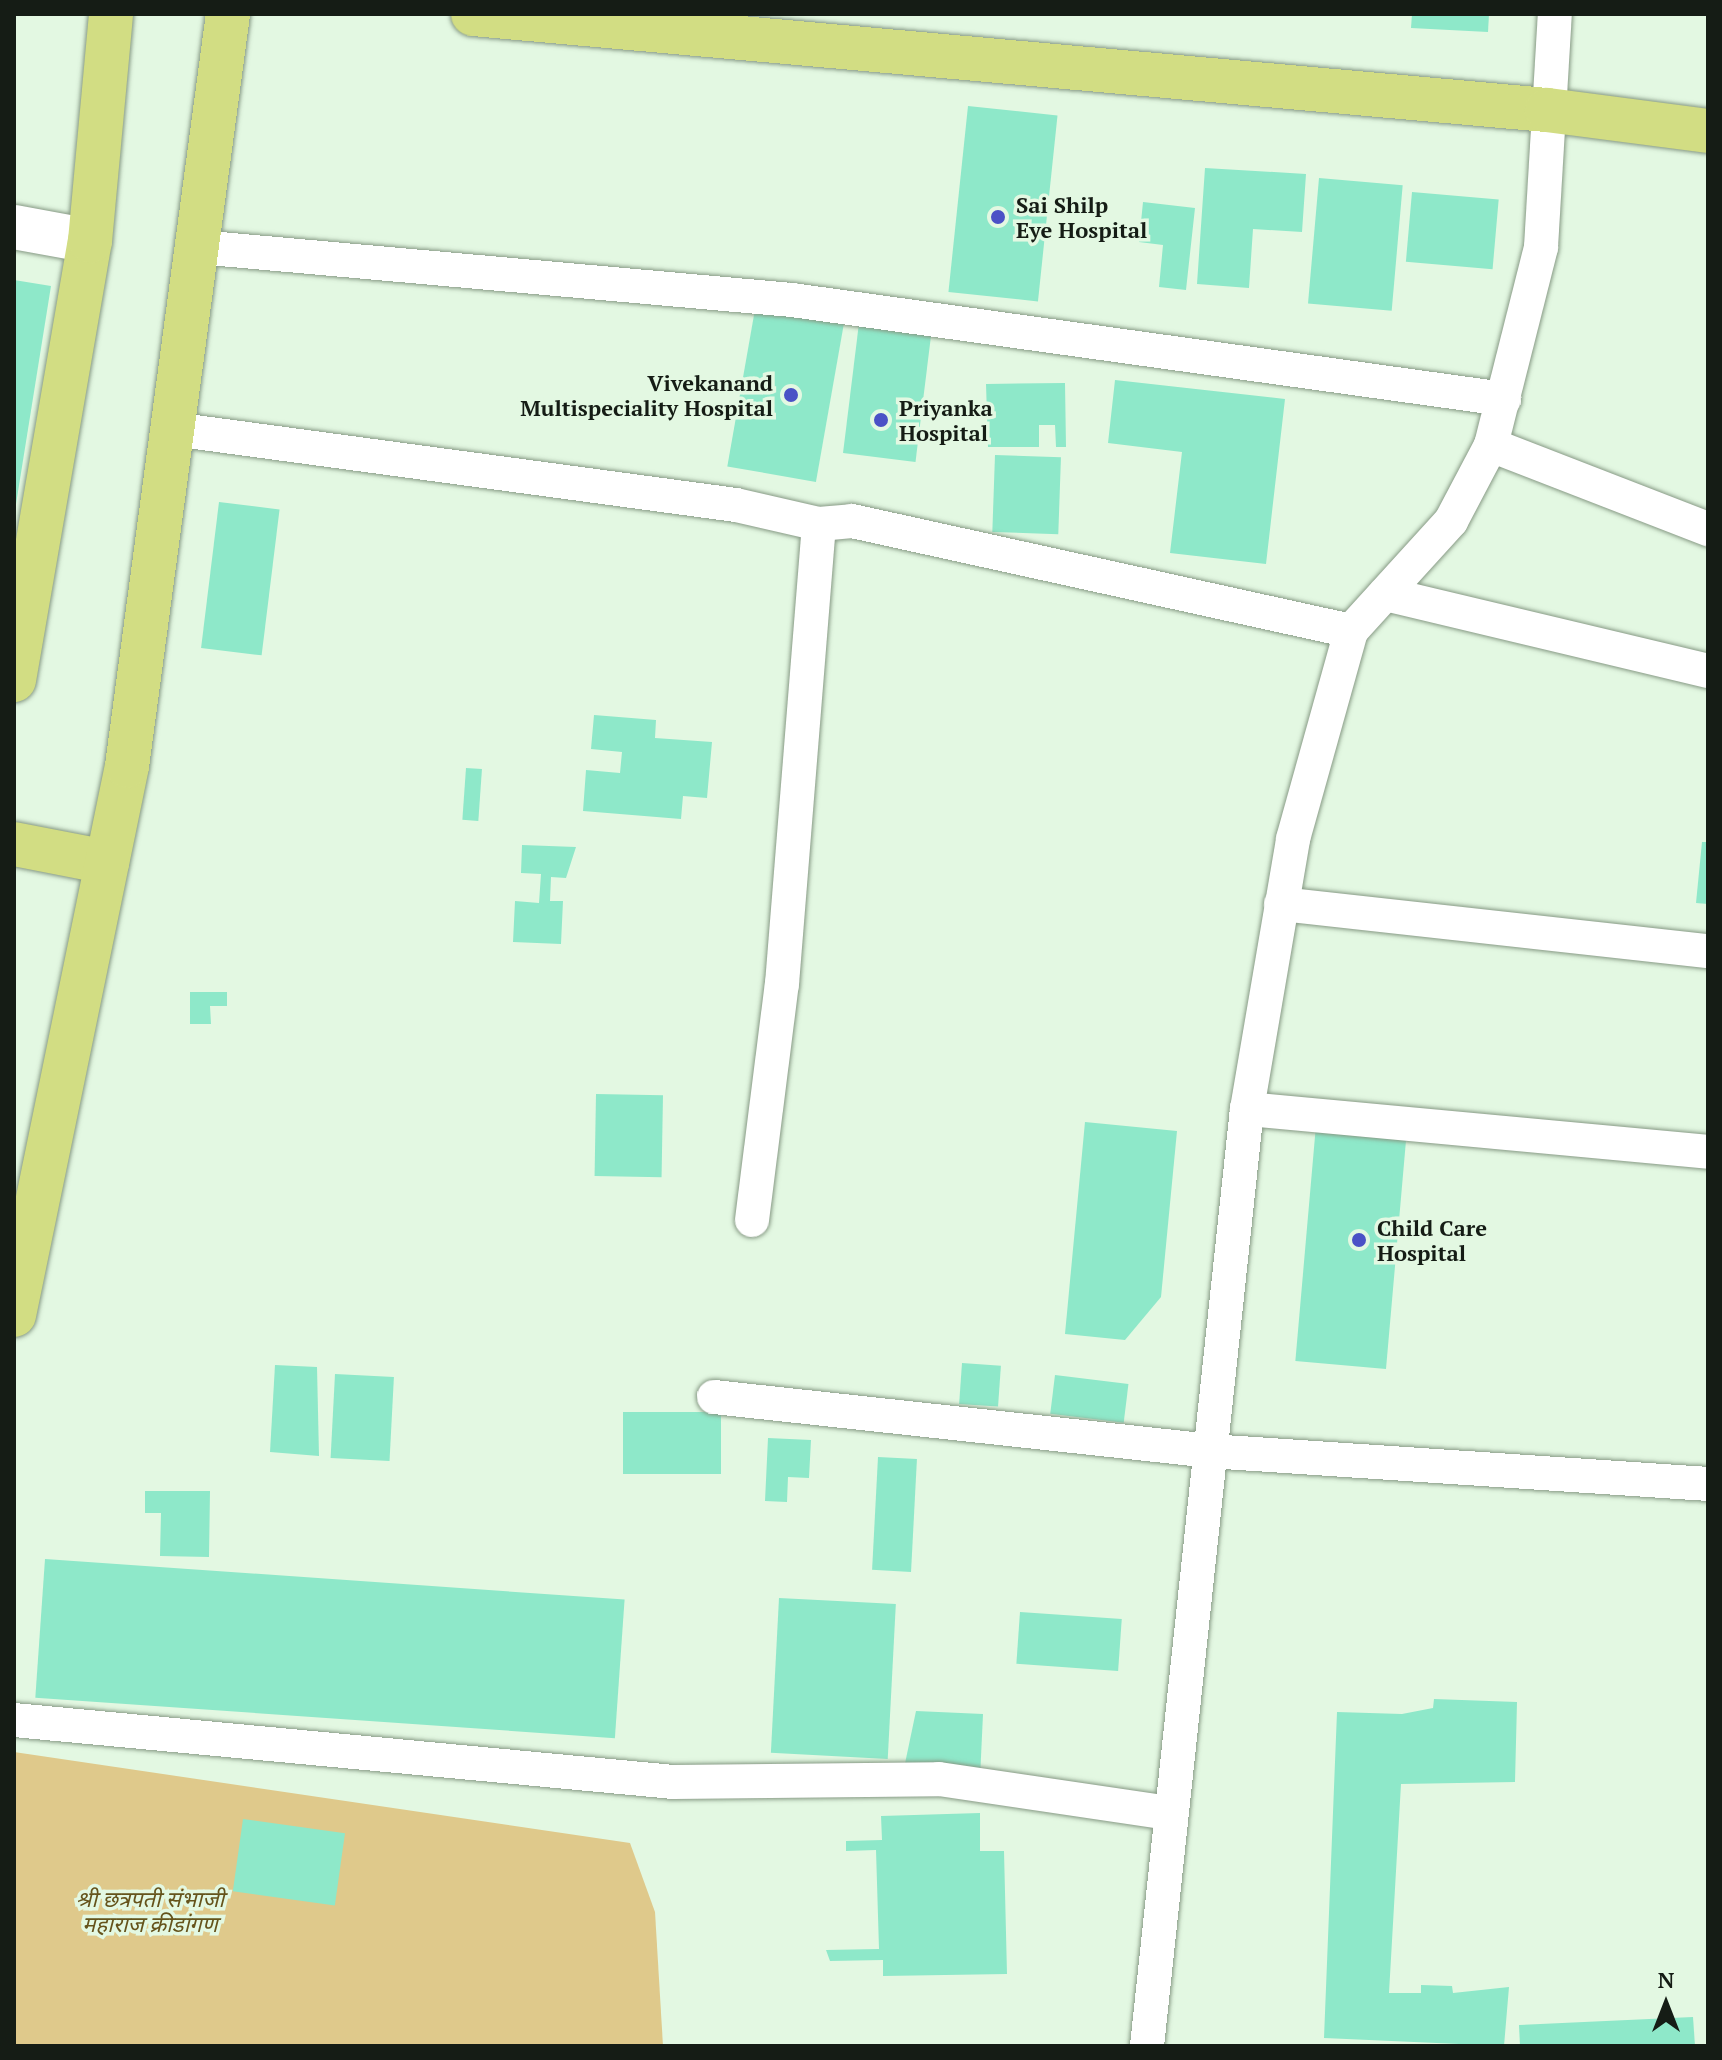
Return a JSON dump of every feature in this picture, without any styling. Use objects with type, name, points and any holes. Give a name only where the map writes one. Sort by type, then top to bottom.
[{"type":"main road","points":[[14,680],[90,241],[111,14]]},
{"type":"main road","points":[[14,1315],[107,862],[173,429],[228,14]]},
{"type":"main road","points":[[473,14],[1547,110],[1708,131]]},
{"type":"main road","points":[[14,227],[90,241]]},
{"type":"main road","points":[[14,844],[107,862]]},
{"type":"street","points":[[1147,2046],[1168,1813],[1247,1109],[1281,904],[1351,631],[1451,521],[1491,445],[1541,247],[1555,14]]},
{"type":"street","points":[[198,247],[792,300],[1504,399]]},
{"type":"street","points":[[173,429],[736,505],[819,524],[852,521],[1351,631]]},
{"type":"street","points":[[1491,445],[1708,529]]},
{"type":"street","points":[[752,1220],[782,984],[819,524]]},
{"type":"street","points":[[1385,594],[1708,671]]},
{"type":"street","points":[[1281,904],[1708,951]]},
{"type":"street","points":[[1247,1109],[1708,1152]]},
{"type":"street","points":[[714,1397],[1209,1451],[1708,1484]]},
{"type":"street","points":[[14,1720],[673,1782],[939,1779],[1168,1813]]},
{"type":"green space","name":"श्री छत्रपती संभाजी महाराज क्रीडांगण","points":[[14,1752],[630,1843],[655,1912],[663,2046],[14,2046]]},
{"type":"building","points":[[1412,14],[1489,14],[1488,32],[1411,28]]},
{"type":"building","points":[[968,106],[1058,115],[1038,301],[948,292]]},
{"type":"building","points":[[1205,168],[1306,174],[1302,232],[1253,229],[1249,288],[1197,284]]},
{"type":"building","points":[[1319,178],[1403,185],[1392,311],[1308,304]]},
{"type":"building","points":[[1412,192],[1499,200],[1493,269],[1406,262]]},
{"type":"building","points":[[1143,202],[1195,208],[1186,290],[1159,287],[1163,245],[1139,242]]},
{"type":"building","points":[[14,280],[51,286],[16,504],[14,504]]},
{"type":"building","points":[[757,298],[846,314],[816,482],[727,466]]},
{"type":"building","points":[[859,323],[931,332],[915,462],[843,453]]},
{"type":"building","points":[[1115,380],[1285,399],[1266,564],[1170,553],[1182,452],[1108,443]]},
{"type":"building","points":[[1065,383],[1066,447],[1056,447],[1055,425],[1039,425],[1039,447],[988,447],[986,384]]},
{"type":"building","points":[[995,455],[1061,457],[1058,534],[992,532]]},
{"type":"building","points":[[219,502],[280,509],[262,655],[201,648]]},
{"type":"building","points":[[594,715],[656,720],[655,738],[712,742],[707,798],[683,796],[681,819],[583,811],[586,770],[620,773],[622,752],[591,749]]},
{"type":"building","points":[[466,768],[482,769],[478,821],[462,820]]},
{"type":"building","points":[[1702,842],[1708,842],[1708,904],[1696,903]]},
{"type":"building","points":[[522,845],[576,847],[566,878],[551,877],[550,901],[563,901],[561,944],[513,942],[515,901],[539,903],[541,874],[521,873]]},
{"type":"building","points":[[190,992],[227,992],[227,1006],[210,1006],[211,1024],[190,1024]]},
{"type":"building","points":[[596,1094],[663,1095],[662,1177],[595,1176]]},
{"type":"building","points":[[1085,1122],[1177,1131],[1161,1297],[1125,1340],[1065,1334]]},
{"type":"building","points":[[1316,1125],[1407,1133],[1386,1369],[1295,1361]]},
{"type":"building","points":[[962,1363],[1001,1366],[998,1407],[959,1404]]},
{"type":"building","points":[[275,1365],[317,1367],[319,1456],[270,1452]]},
{"type":"building","points":[[335,1374],[394,1377],[390,1461],[331,1458]]},
{"type":"building","points":[[1055,1375],[1128,1384],[1124,1423],[1050,1414]]},
{"type":"building","points":[[623,1412],[721,1412],[721,1474],[623,1474]]},
{"type":"building","points":[[768,1438],[811,1440],[809,1478],[788,1477],[787,1502],[765,1501]]},
{"type":"building","points":[[878,1457],[917,1459],[911,1572],[872,1570]]},
{"type":"building","points":[[145,1491],[210,1491],[209,1557],[160,1556],[161,1513],[145,1513]]},
{"type":"building","points":[[45,1559],[625,1600],[615,1738],[35,1698]]},
{"type":"building","points":[[779,1598],[896,1604],[888,1759],[771,1753]]},
{"type":"building","points":[[1020,1612],[1122,1619],[1118,1671],[1016,1664]]},
{"type":"building","points":[[1434,1699],[1517,1702],[1515,1782],[1401,1784],[1389,1993],[1421,1993],[1421,1985],[1452,1986],[1453,1993],[1509,1987],[1504,2046],[1324,2038],[1337,1712],[1402,1714],[1433,1708]]},
{"type":"building","points":[[916,1711],[983,1714],[980,1778],[903,1773]]},
{"type":"building","points":[[980,1813],[980,1851],[1004,1851],[1007,1974],[883,1976],[883,1960],[830,1961],[826,1950],[879,1949],[876,1850],[846,1851],[846,1841],[882,1840],[881,1816]]},
{"type":"building","points":[[243,1819],[345,1833],[335,1906],[233,1891]]},
{"type":"building","points":[[1693,2017],[1695,2046],[1520,2046],[1519,2025]]},
{"type":"place","name":"Sai Shilp Eye Hospital","points":[[998,217]]},
{"type":"place","name":"Vivekanand Multispeciality Hospital","points":[[791,395]]},
{"type":"place","name":"Priyanka Hospital","points":[[881,420]]},
{"type":"place","name":"Child Care Hospital","points":[[1359,1240]]}]
